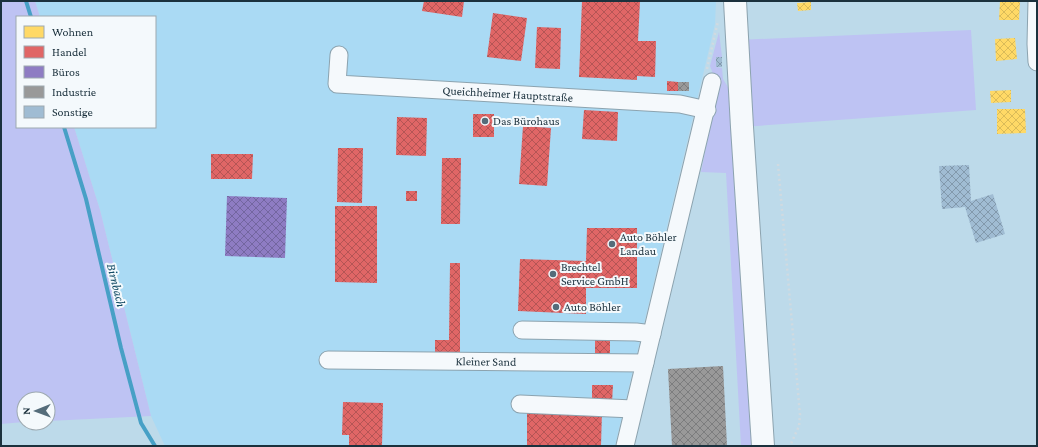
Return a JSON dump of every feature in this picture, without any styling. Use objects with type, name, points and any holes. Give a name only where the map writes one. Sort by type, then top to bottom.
[{"type":"main road","points":[[732,9],[763,446]]},
{"type":"street","points":[[1037,1],[1037,62]]},
{"type":"street","name":"Queichheimer Hauptstraße","points":[[339,55],[337,84],[680,104],[707,110]]},
{"type":"street","points":[[625,446],[707,110],[710,77]]},
{"type":"street","points":[[522,330],[636,332],[652,334]]},
{"type":"street","name":"Kleiner Sand","points":[[328,360],[645,363]]},
{"type":"street","points":[[520,404],[633,409]]},
{"type":"path","points":[[710,77],[717,25],[732,9]]},
{"type":"path","points":[[778,164],[800,415],[799,426],[790,446]]},
{"type":"shaded area","points":[[1,1],[35,1],[40,16],[16,16],[16,128],[74,128],[100,210],[151,416],[56,421],[56,391],[16,391],[16,423],[1,424]]},
{"type":"shaded area","points":[[35,1],[716,1],[715,24],[615,446],[165,446],[151,416],[100,210],[74,128],[156,128],[156,16],[40,16]]},
{"type":"shaded area","points":[[971,30],[976,110],[742,127],[737,40]]},
{"type":"shaded area","points":[[719,32],[722,57],[716,57],[716,67],[722,68],[723,79],[731,92],[755,446],[741,446],[726,173],[701,172],[718,87],[710,66]]},
{"type":"building: Wohnen","points":[[1000,1],[1020,1],[1019,20],[999,20]]},
{"type":"building: Wohnen","points":[[811,2],[811,10],[798,11],[797,3]]},
{"type":"building: Wohnen","points":[[1015,38],[1017,59],[996,61],[995,39]]},
{"type":"building: Wohnen","points":[[1011,90],[1011,102],[991,103],[990,91]]},
{"type":"building: Wohnen","points":[[997,109],[1025,109],[1026,133],[997,134]]},
{"type":"building: Handel","points":[[424,1],[464,1],[462,17],[422,11]]},
{"type":"building: Handel","points":[[582,1],[640,1],[638,41],[656,41],[655,77],[637,76],[637,80],[579,77]]},
{"type":"building: Handel","points":[[493,13],[527,18],[521,61],[487,57]]},
{"type":"building: Handel","points":[[537,27],[561,28],[560,69],[535,68]]},
{"type":"building: Handel","points":[[667,81],[678,82],[678,91],[667,91]]},
{"type":"building: Handel","points":[[584,110],[618,112],[617,141],[582,139]]},
{"type":"building: Handel","points":[[473,114],[494,114],[494,137],[473,137]]},
{"type":"building: Handel","points":[[397,117],[427,118],[426,156],[396,155]]},
{"type":"building: Handel","points":[[523,126],[551,128],[547,186],[519,184]]},
{"type":"building: Handel","points":[[338,148],[363,148],[362,203],[337,202]]},
{"type":"building: Handel","points":[[211,154],[253,154],[252,179],[211,179]]},
{"type":"building: Handel","points":[[442,158],[461,158],[460,224],[441,224]]},
{"type":"building: Handel","points":[[406,191],[417,191],[417,201],[406,201]]},
{"type":"building: Handel","points":[[335,206],[377,206],[377,283],[335,282]]},
{"type":"building: Handel","points":[[587,228],[637,228],[637,288],[586,288],[586,314],[518,311],[520,259],[586,261]]},
{"type":"building: Handel","points":[[450,263],[460,263],[460,352],[435,352],[435,340],[449,340]]},
{"type":"building: Handel","points":[[595,340],[610,340],[610,353],[595,354]]},
{"type":"building: Handel","points":[[592,385],[613,385],[612,402],[592,402]]},
{"type":"building: Handel","points":[[343,402],[383,403],[382,446],[349,446],[349,435],[342,435]]},
{"type":"building: Handel","points":[[527,410],[602,411],[601,446],[527,446]]},
{"type":"building: Büros","points":[[227,196],[287,198],[285,258],[225,256]]},
{"type":"building: Industrie","points":[[678,82],[689,82],[689,91],[678,91]]},
{"type":"building: Industrie","points":[[723,366],[727,446],[672,446],[668,369]]},
{"type":"building: Sonstige","points":[[716,57],[722,57],[722,67],[716,67]]},
{"type":"building: Sonstige","points":[[969,165],[971,201],[993,194],[1005,234],[976,243],[965,207],[942,209],[939,166]]},
{"type":"waterway","name":"Birnbach","points":[[26,1],[31,16]]},
{"type":"waterway","name":"Birnbach","points":[[64,128],[86,199],[121,348],[141,423],[155,446]]},
{"type":"place","name":"Das Bürohaus","points":[[485,121]]},
{"type":"place","name":"Auto Böhler Landau","points":[[612,244]]},
{"type":"place","name":"Brechtel Service GmbH","points":[[553,274]]},
{"type":"place","name":"Auto Böhler","points":[[556,307]]}]
